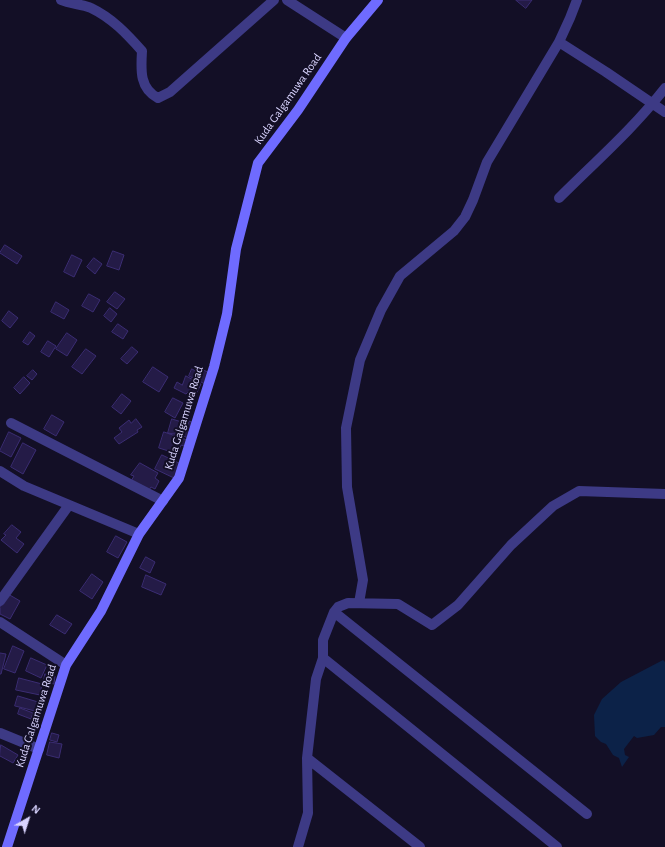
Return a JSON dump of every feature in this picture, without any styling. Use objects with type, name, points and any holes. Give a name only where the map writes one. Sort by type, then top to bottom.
[{"type":"street","points":[[61,0],[90,8],[111,19],[127,34],[142,51],[141,77],[151,94],[158,98],[170,92],[274,0]]},
{"type":"street","points":[[287,0],[346,38]]},
{"type":"street","name":"Kuda Galgamuwa Road","points":[[7,847],[66,665],[101,611],[139,534],[179,478],[214,367],[227,314],[236,249],[258,163],[298,110],[346,38],[378,0]]},
{"type":"street","points":[[358,603],[363,580],[347,487],[346,428],[360,360],[381,310],[400,276],[454,231],[465,217],[487,162],[559,42],[577,0]]},
{"type":"street","points":[[559,42],[665,112]]},
{"type":"street","points":[[559,198],[652,104],[665,88]]},
{"type":"street","points":[[11,423],[163,501]]},
{"type":"street","points":[[0,471],[24,486],[139,534]]},
{"type":"street","points":[[298,847],[308,813],[307,758],[316,679],[323,658],[323,640],[334,612],[338,607],[348,602],[398,604],[432,625],[458,605],[511,545],[554,506],[579,491],[665,494]]},
{"type":"street","points":[[0,601],[68,505]]},
{"type":"street","points":[[334,612],[587,814]]},
{"type":"street","points":[[0,622],[66,665]]},
{"type":"street","points":[[323,658],[557,847]]},
{"type":"street","points":[[0,733],[39,749]]},
{"type":"street","points":[[307,758],[420,847]]},
{"type":"water","points":[[663,660],[665,662],[665,727],[661,727],[654,735],[637,738],[634,736],[624,749],[625,755],[629,757],[622,767],[619,758],[613,755],[606,744],[601,742],[595,736],[594,715],[602,699],[621,682]]},
{"type":"building","points":[[516,0],[532,0],[526,8]]},
{"type":"building","points":[[5,245],[22,256],[17,264],[0,253]]},
{"type":"building","points":[[113,251],[124,255],[119,270],[107,266]]},
{"type":"building","points":[[72,255],[82,260],[74,277],[64,272]]},
{"type":"building","points":[[94,258],[102,264],[95,274],[87,267]]},
{"type":"building","points":[[115,292],[125,299],[117,309],[107,302]]},
{"type":"building","points":[[89,294],[100,300],[93,312],[82,306]]},
{"type":"building","points":[[56,302],[69,310],[64,319],[51,312]]},
{"type":"building","points":[[110,308],[117,314],[111,322],[104,316]]},
{"type":"building","points":[[9,311],[18,318],[10,328],[2,321]]},
{"type":"building","points":[[118,324],[128,331],[123,339],[112,332]]},
{"type":"building","points":[[30,332],[35,336],[28,345],[23,342]]},
{"type":"building","points":[[67,333],[77,340],[67,356],[56,349]]},
{"type":"building","points":[[48,341],[56,346],[49,357],[41,352]]},
{"type":"building","points":[[132,347],[138,352],[127,364],[121,359]]},
{"type":"building","points":[[86,349],[96,356],[82,374],[72,367]]},
{"type":"building","points":[[153,367],[168,377],[159,392],[143,382]]},
{"type":"building","points":[[192,369],[199,373],[201,369],[210,373],[205,384],[189,376]]},
{"type":"building","points":[[33,370],[37,374],[32,380],[27,376]]},
{"type":"building","points":[[186,376],[201,384],[195,396],[188,392],[186,394],[174,388],[177,382],[182,385]]},
{"type":"building","points":[[24,377],[30,383],[20,394],[14,388]]},
{"type":"building","points":[[122,394],[131,401],[121,414],[112,407]]},
{"type":"building","points":[[173,398],[183,403],[175,418],[165,412]]},
{"type":"building","points":[[52,415],[64,422],[56,436],[44,429]]},
{"type":"building","points":[[136,419],[142,427],[137,430],[138,432],[119,444],[114,438],[122,432],[119,428],[129,420],[131,423]]},
{"type":"building","points":[[172,419],[188,424],[189,421],[194,423],[189,438],[168,433]]},
{"type":"building","points":[[9,432],[21,438],[11,457],[0,451]]},
{"type":"building","points":[[164,432],[190,441],[188,447],[181,445],[178,454],[159,448]]},
{"type":"building","points":[[23,443],[36,450],[23,474],[11,467]]},
{"type":"building","points":[[162,455],[181,464],[174,478],[155,469]]},
{"type":"building","points":[[140,463],[158,473],[155,478],[159,481],[155,489],[151,487],[149,490],[131,481],[134,476],[131,475]]},
{"type":"building","points":[[12,525],[21,532],[16,538],[24,544],[17,553],[1,540]]},
{"type":"building","points":[[116,536],[127,542],[118,558],[107,552]]},
{"type":"building","points":[[146,557],[155,562],[150,573],[140,568]]},
{"type":"building","points":[[92,574],[103,582],[92,599],[80,591]]},
{"type":"building","points":[[146,575],[166,584],[161,595],[142,587]]},
{"type":"building","points":[[8,594],[20,601],[10,619],[0,614],[0,608]]},
{"type":"building","points":[[57,615],[72,624],[65,634],[50,625]]},
{"type":"building","points":[[13,646],[24,651],[15,673],[4,669]]},
{"type":"building","points":[[0,653],[6,654],[1,674],[0,674]]},
{"type":"building","points":[[31,658],[47,665],[41,678],[26,671]]},
{"type":"building","points":[[45,674],[55,676],[54,684],[44,682]]},
{"type":"building","points":[[19,678],[42,684],[40,695],[16,690]]},
{"type":"building","points":[[18,696],[38,702],[35,711],[15,706]]},
{"type":"building","points":[[20,708],[33,713],[31,719],[18,714]]},
{"type":"building","points":[[52,733],[59,735],[57,742],[50,740]]},
{"type":"building","points":[[50,742],[62,744],[59,758],[47,755]]},
{"type":"building","points":[[1,745],[18,755],[13,763],[0,756]]}]
